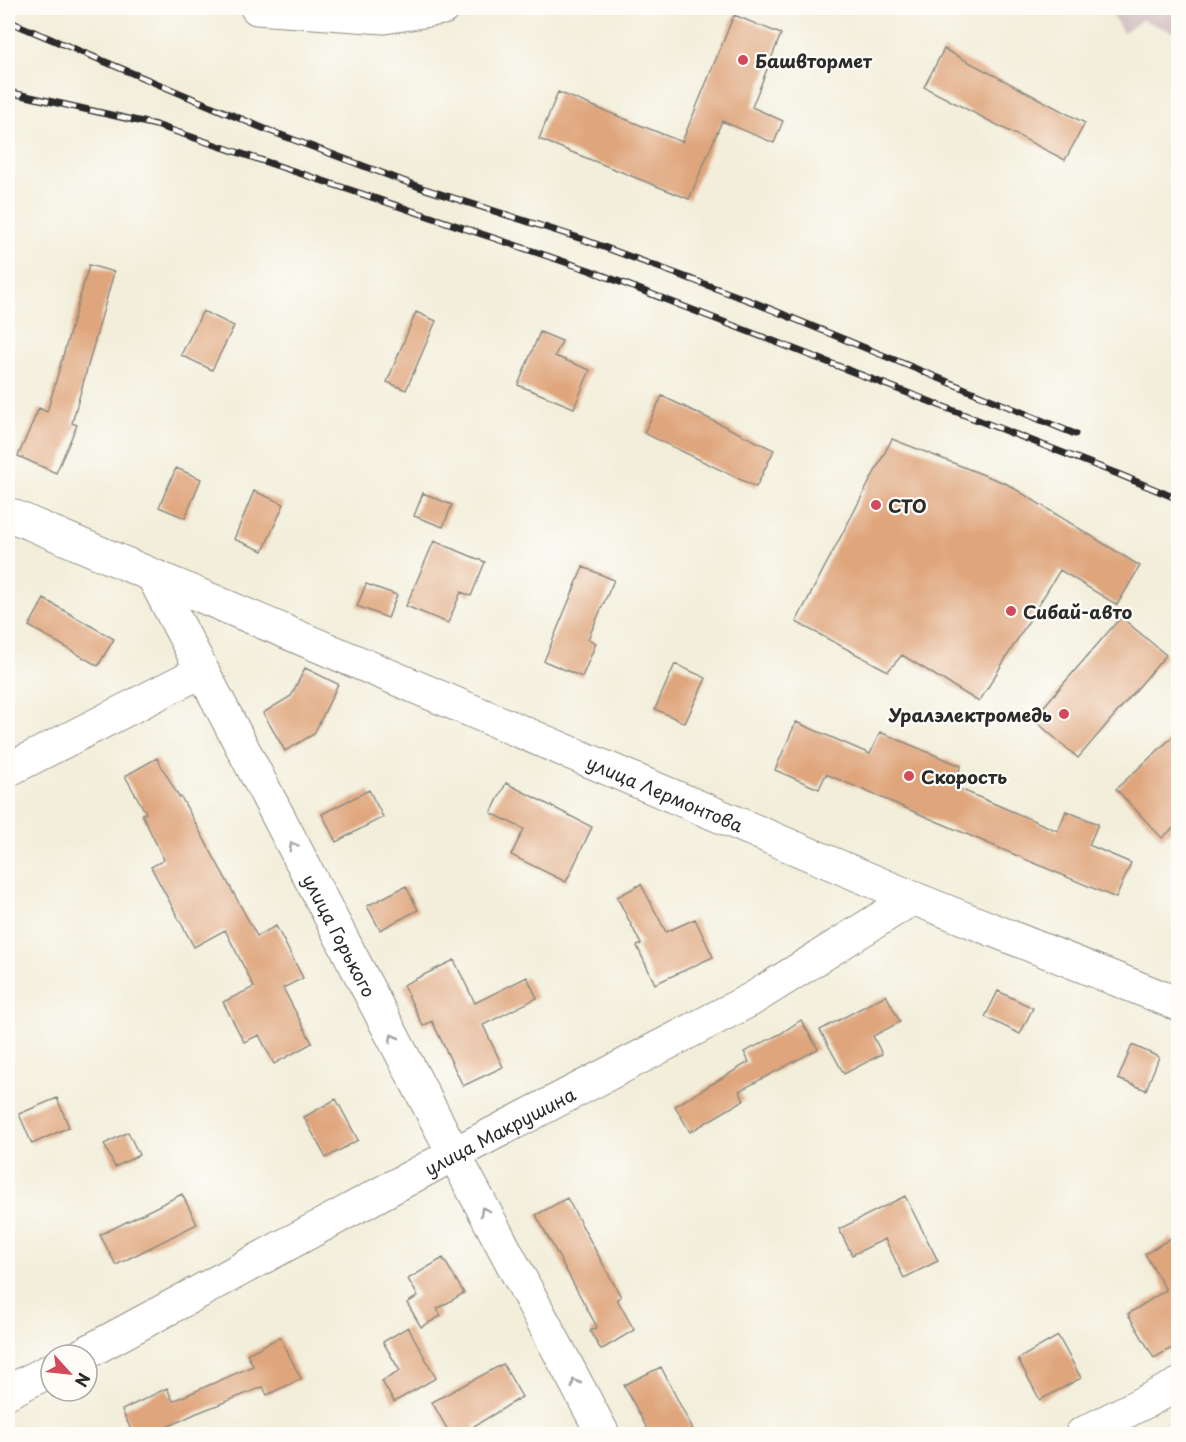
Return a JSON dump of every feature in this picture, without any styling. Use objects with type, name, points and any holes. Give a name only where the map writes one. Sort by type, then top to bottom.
[{"type":"street","points":[[257,8],[384,17],[443,8]]},
{"type":"street","points":[[8,514],[153,576]]},
{"type":"street","name":"улица Горького","points":[[153,576],[454,1154],[603,1434]]},
{"type":"street","name":"улица Лермонтова","points":[[153,576],[913,898],[1179,1004]]},
{"type":"street","points":[[8,770],[202,671]]},
{"type":"street","name":"улица Макрушина","points":[[99,1346],[454,1154],[752,999],[913,898]]},
{"type":"street","points":[[8,1392],[39,1376]]},
{"type":"street","points":[[1082,1434],[1179,1385]]},
{"type":"shaded area","points":[[1127,8],[1178,8],[1178,34],[1142,20],[1123,33],[1113,16]]},
{"type":"building","points":[[734,15],[781,34],[752,107],[783,121],[774,143],[722,121],[689,199],[539,139],[558,92],[682,142]]},
{"type":"building","points":[[944,49],[1085,123],[1065,160],[924,87]]},
{"type":"building","points":[[89,265],[114,272],[72,423],[77,425],[56,473],[18,456],[39,408],[47,412]]},
{"type":"building","points":[[203,311],[234,326],[212,370],[181,355]]},
{"type":"building","points":[[416,312],[436,321],[406,390],[387,382]]},
{"type":"building","points":[[540,332],[562,341],[555,356],[590,370],[574,408],[518,385]]},
{"type":"building","points":[[662,396],[774,450],[756,487],[644,433]]},
{"type":"building","points":[[892,439],[1007,484],[1140,566],[1117,605],[1060,570],[979,702],[902,655],[888,671],[796,622]]},
{"type":"building","points":[[176,468],[201,479],[185,518],[159,507]]},
{"type":"building","points":[[254,491],[284,504],[263,551],[234,539]]},
{"type":"building","points":[[423,493],[452,505],[443,527],[414,516]]},
{"type":"building","points":[[434,541],[485,562],[471,596],[461,592],[448,623],[406,606]]},
{"type":"building","points":[[583,567],[614,580],[588,639],[596,643],[582,677],[544,661]]},
{"type":"building","points":[[366,584],[397,595],[388,618],[357,606]]},
{"type":"building","points":[[44,599],[114,639],[98,666],[29,626]]},
{"type":"building","points":[[1121,617],[1166,655],[1078,758],[1033,719]]},
{"type":"building","points":[[675,664],[706,678],[685,723],[655,709]]},
{"type":"building","points":[[305,668],[338,684],[314,734],[285,751],[263,713],[291,696]]},
{"type":"building","points":[[796,722],[870,754],[880,732],[961,766],[953,786],[1058,831],[1066,811],[1098,824],[1089,845],[1131,863],[1116,898],[826,774],[819,789],[775,770]]},
{"type":"building","points":[[1179,731],[1179,823],[1162,838],[1116,789]]},
{"type":"building","points":[[157,758],[181,797],[257,936],[276,926],[303,978],[283,988],[312,1043],[274,1064],[259,1035],[244,1042],[223,1002],[254,987],[225,930],[194,947],[151,867],[164,860],[142,814],[146,813],[125,776]]},
{"type":"building","points":[[506,783],[592,827],[566,882],[511,855],[524,829],[491,813]]},
{"type":"building","points":[[369,790],[383,817],[336,842],[322,814]]},
{"type":"building","points":[[641,884],[666,932],[695,919],[713,957],[655,984],[637,946],[641,944],[617,897]]},
{"type":"building","points":[[406,886],[418,910],[380,930],[367,906]]},
{"type":"building","points":[[454,960],[475,1003],[527,977],[537,998],[483,1025],[503,1067],[463,1086],[432,1021],[423,1026],[403,985]]},
{"type":"building","points":[[998,991],[1033,1008],[1020,1034],[985,1017]]},
{"type":"building","points":[[886,995],[900,1022],[873,1036],[882,1054],[844,1074],[820,1030]]},
{"type":"building","points":[[801,1020],[818,1049],[739,1091],[744,1100],[690,1132],[675,1106],[749,1062],[744,1052],[780,1034]]},
{"type":"building","points":[[1132,1045],[1159,1057],[1146,1090],[1118,1079]]},
{"type":"building","points":[[57,1098],[69,1127],[32,1144],[19,1114]]},
{"type":"building","points":[[336,1099],[358,1140],[326,1158],[304,1117]]},
{"type":"building","points":[[128,1132],[139,1155],[115,1167],[104,1144]]},
{"type":"building","points":[[182,1194],[197,1224],[116,1265],[100,1235]]},
{"type":"building","points":[[905,1196],[938,1261],[904,1278],[885,1239],[852,1255],[839,1229]]},
{"type":"building","points":[[567,1198],[621,1297],[617,1299],[634,1330],[601,1350],[590,1331],[597,1327],[536,1215]]},
{"type":"building","points":[[1171,1238],[1179,1251],[1179,1344],[1154,1358],[1128,1314],[1166,1290],[1145,1254]]},
{"type":"building","points":[[443,1258],[464,1293],[437,1309],[441,1316],[421,1327],[407,1303],[418,1296],[408,1279]]},
{"type":"building","points":[[408,1327],[436,1378],[394,1402],[382,1381],[400,1371],[383,1342]]},
{"type":"building","points":[[1058,1336],[1081,1378],[1040,1400],[1018,1359]]},
{"type":"building","points":[[280,1337],[301,1379],[267,1395],[263,1387],[152,1434],[133,1434],[122,1410],[167,1388],[173,1401],[253,1366],[247,1354]]},
{"type":"building","points":[[503,1364],[522,1397],[474,1426],[479,1434],[450,1434],[432,1402]]},
{"type":"building","points":[[661,1367],[695,1434],[650,1434],[624,1385]]},
{"type":"railway","points":[[8,21],[265,129],[422,188],[582,239],[753,302],[1075,434]]},
{"type":"railway","points":[[8,92],[156,125],[589,270],[1178,499]]},
{"type":"place","name":"Башвтормет","points":[[743,60]]},
{"type":"place","name":"СТО","points":[[876,505]]},
{"type":"place","name":"Сибай-авто","points":[[1011,611]]},
{"type":"place","name":"Уралэлектромедь","points":[[1064,714]]},
{"type":"place","name":"Скорость","points":[[909,776]]}]
